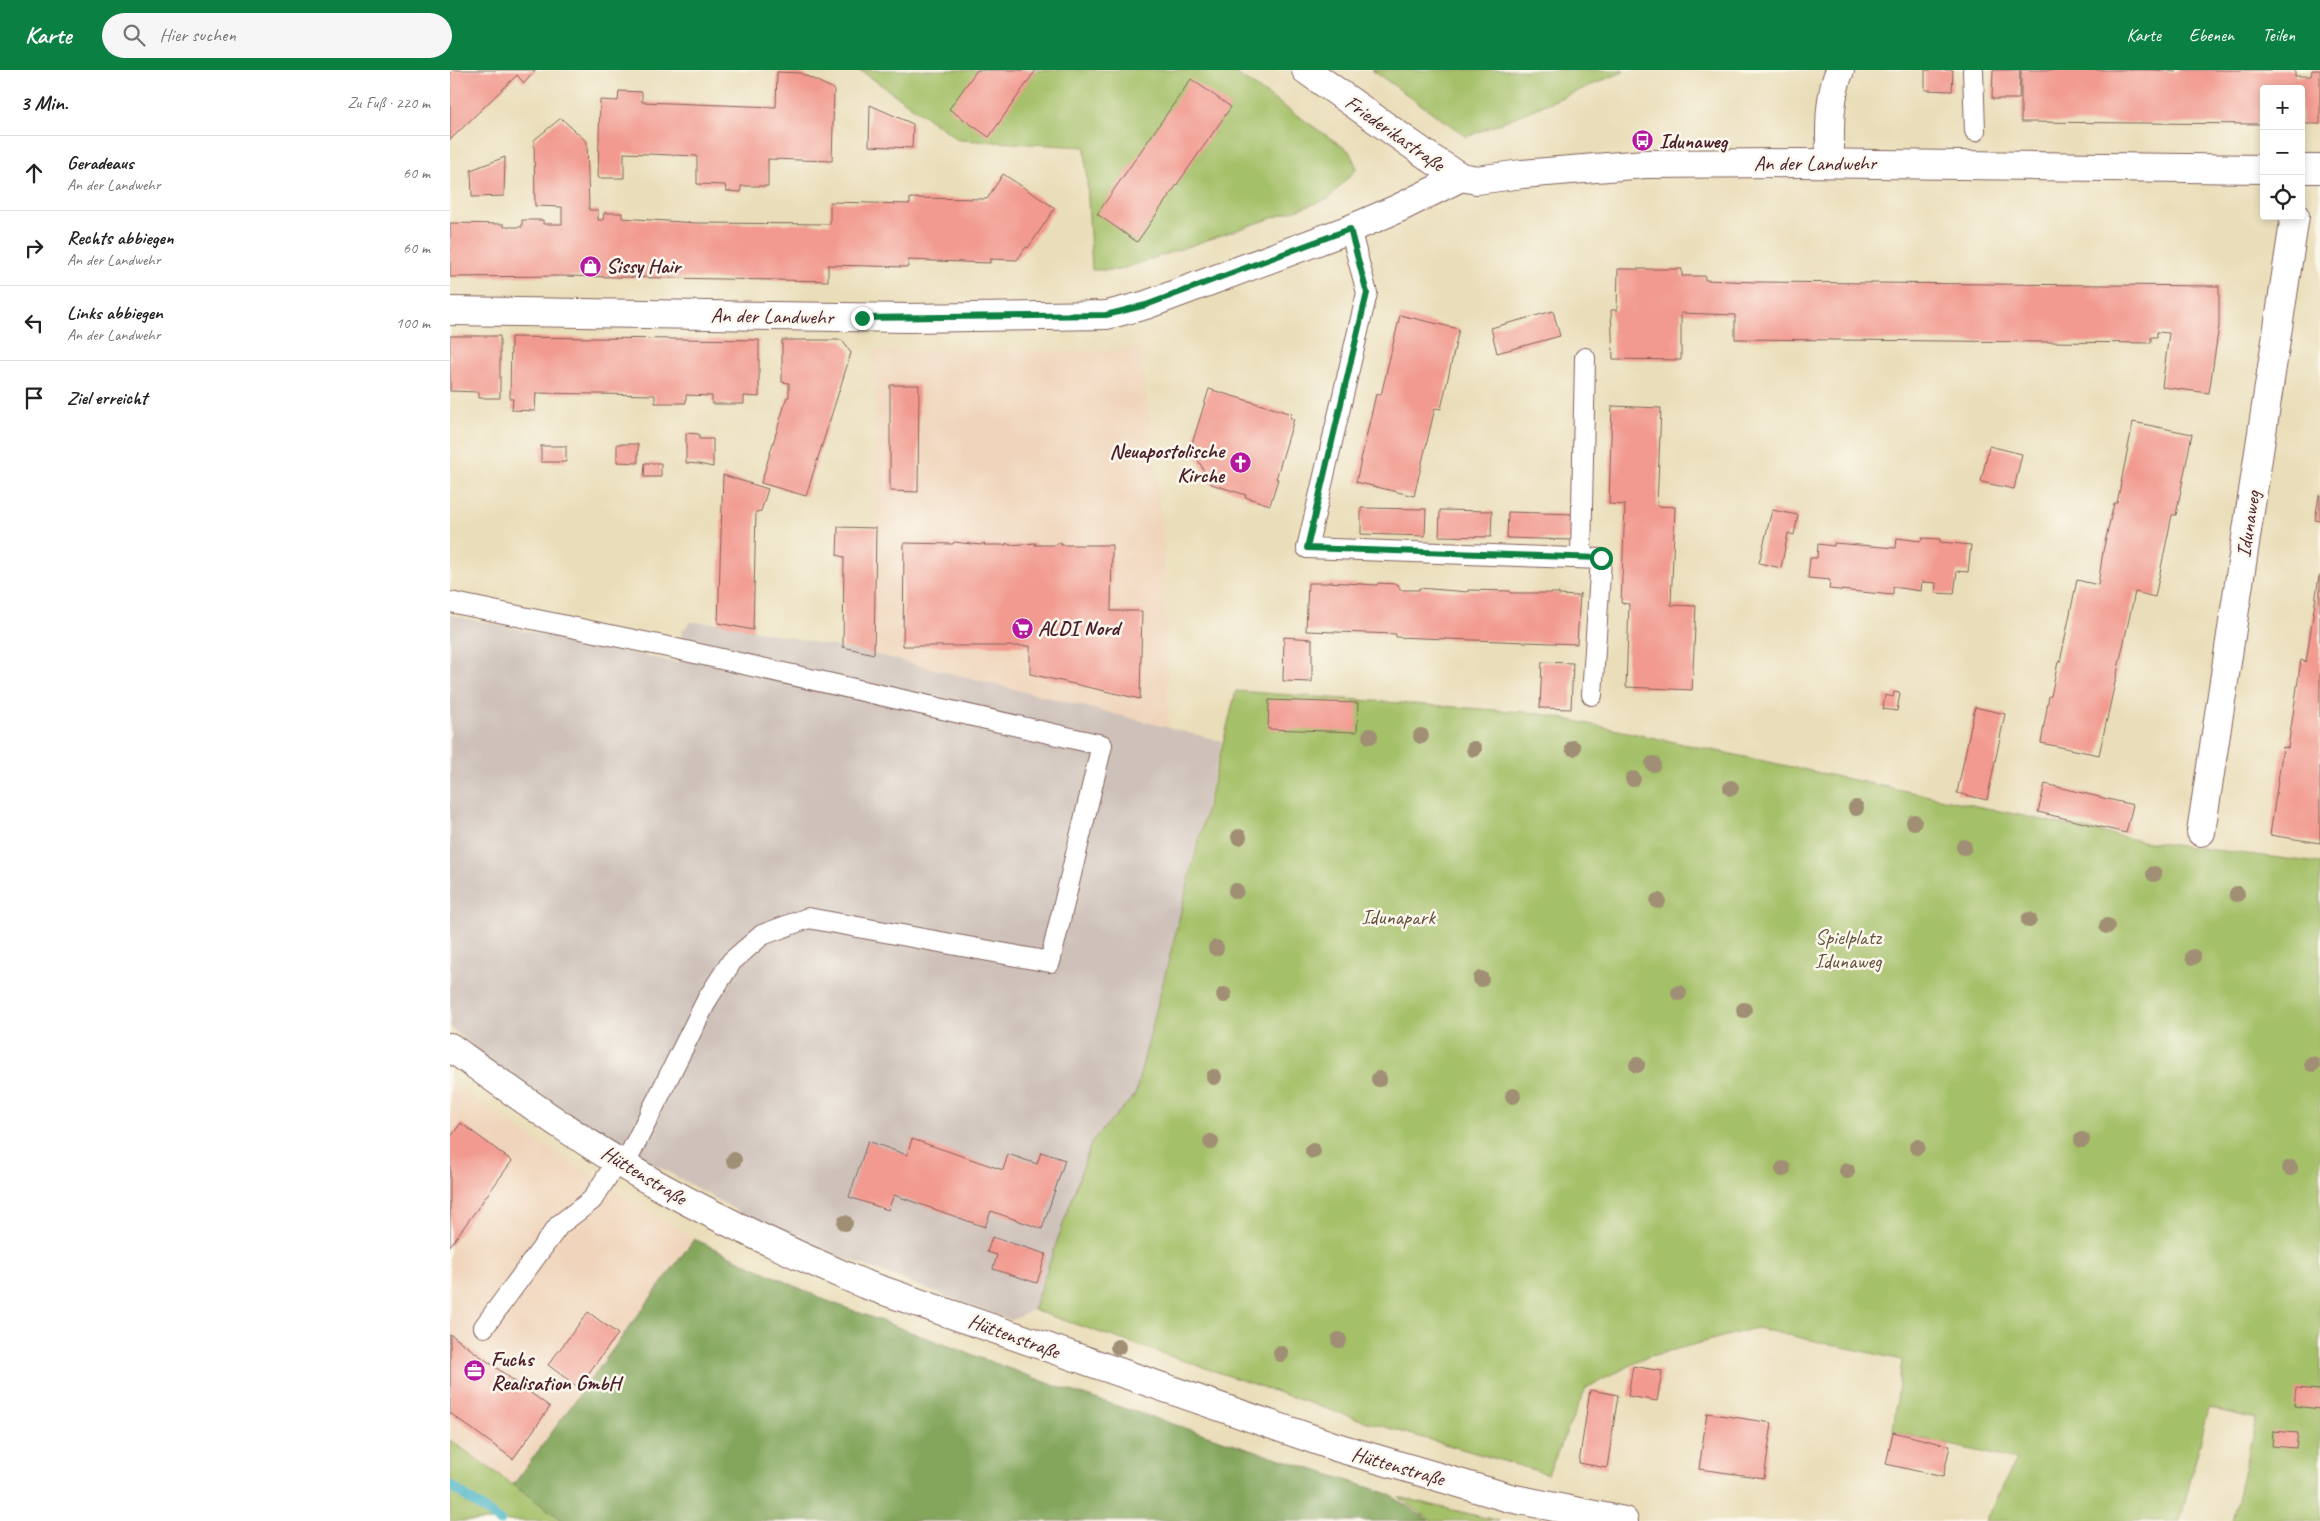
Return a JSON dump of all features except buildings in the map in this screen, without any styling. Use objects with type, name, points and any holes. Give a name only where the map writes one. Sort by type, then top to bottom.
[{"type":"street","name":"Friederikastraße","points":[[1306,70],[1461,177]]},
{"type":"street","points":[[1830,163],[1830,126],[1836,80],[1840,70]]},
{"type":"street","name":"An der Landwehr","points":[[450,310],[907,318],[1106,315],[1146,305],[1350,229],[1399,208],[1461,177],[1477,180],[1522,174],[1646,164],[1830,163],[2260,169]]},
{"type":"street","name":"Idunaweg","points":[[2201,832],[2294,220]]},
{"type":"street","name":"Hüttenstraße","points":[[450,1047],[546,1116],[664,1188],[790,1253],[864,1284],[1336,1447],[1510,1498],[1624,1521]]},
{"type":"lane","points":[[1973,70],[1975,131]]},
{"type":"lane","points":[[1350,229],[1367,293],[1307,548],[1601,558],[1592,695]]},
{"type":"lane","points":[[1581,557],[1585,358]]},
{"type":"lane","points":[[450,602],[668,647],[1102,745],[1050,962],[808,918],[762,935],[732,961],[708,998],[622,1162],[592,1200],[558,1225],[484,1327]]},
{"type":"shaded area","points":[[1140,347],[1163,530],[1169,728],[874,654],[876,528],[874,351],[1109,351]]},
{"type":"shaded area","points":[[450,615],[679,663],[682,631],[691,622],[718,623],[874,654],[1222,741],[1135,1095],[1092,1141],[1033,1310],[1012,1320],[840,1256],[741,1213],[606,1137],[510,1076],[450,1027]]},
{"type":"shaded area","points":[[450,1083],[588,1174],[694,1239],[513,1485],[450,1440]]},
{"type":"green space","points":[[860,70],[1231,70],[1349,151],[1357,168],[1328,199],[1119,270],[1092,270],[1085,147],[959,140]]},
{"type":"green space","points":[[1372,70],[1623,70],[1623,72],[1467,137]]},
{"type":"green space","name":"Idunapark","points":[[1236,691],[1537,713],[2142,841],[2320,863],[2320,1521],[2232,1521],[2256,1419],[2209,1408],[2180,1521],[1985,1521],[2016,1460],[1893,1432],[1902,1360],[1756,1328],[1647,1357],[1586,1388],[1548,1474],[1351,1417],[1033,1310],[1092,1141],[1135,1095]]},
{"type":"green space","points":[[694,1239],[825,1300],[1056,1386],[1389,1494],[1429,1521],[564,1521],[513,1485]]},
{"type":"green space","points":[[450,1440],[564,1521],[450,1521]]},
{"type":"green space","points":[[1399,1497],[1499,1521],[1431,1521]]},
{"type":"waterway","points":[[450,1485],[500,1521]]},
{"type":"place","name":"Idunaweg","points":[[1643,141]]},
{"type":"place","name":"Sissy Hair","points":[[590,266]]},
{"type":"place","name":"Neuapostolische Kirche","points":[[1240,463]]},
{"type":"place","name":"ALDI Nord","points":[[1022,628]]},
{"type":"place","name":"Fuchs Realisation GmbH","points":[[475,1371]]},
{"type":"route","points":[[862,318],[1106,315],[1146,305],[1350,229],[1367,293],[1307,548],[1601,558]]},
{"type":"park label","name":"Spielplatz Idunaweg","points":[[1848,949]]}]
